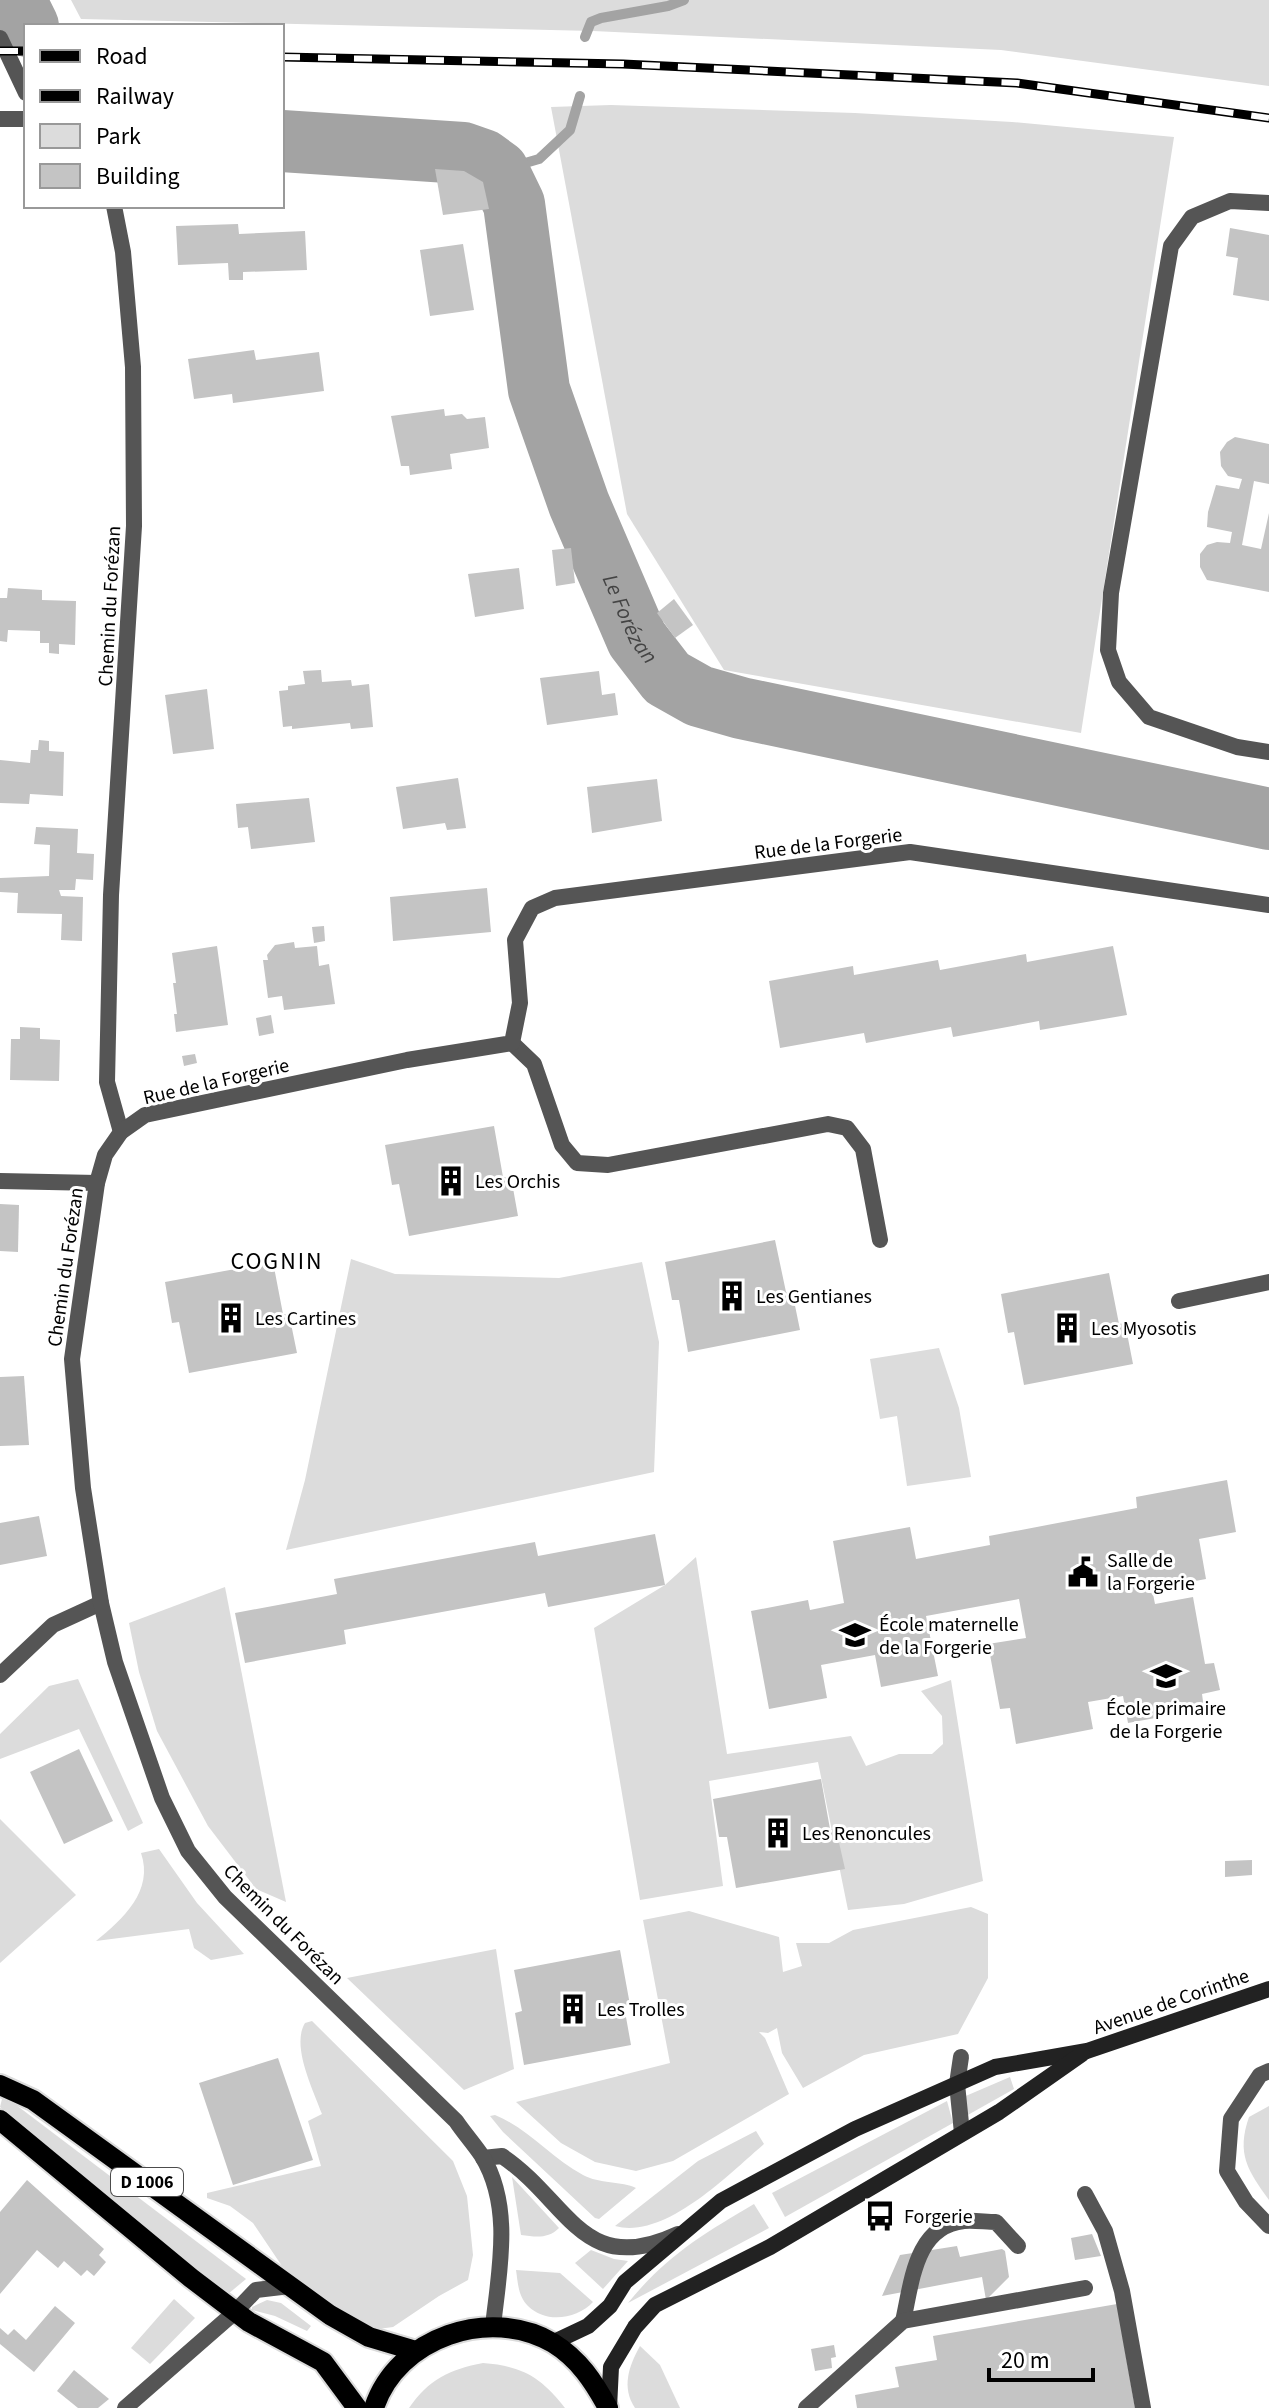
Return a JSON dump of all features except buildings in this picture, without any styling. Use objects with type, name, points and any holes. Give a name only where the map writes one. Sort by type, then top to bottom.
[{"type":"main road","name":"Avenue de Corinthe","points":[[1087,2051],[1269,1989]]},
{"type":"main road","points":[[552,2343],[588,2326],[610,2306],[625,2282],[721,2201],[756,2181],[855,2129],[995,2067],[1087,2051]]},
{"type":"main road","points":[[608,2408],[611,2367],[635,2327],[655,2305],[770,2247],[999,2112],[1087,2051]]},
{"type":"main road","name":"D 1006","points":[[0,2085],[33,2100],[350,2328],[416,2351]]},
{"type":"main road","name":"D 1006","points":[[0,2120],[235,2312],[323,2362],[357,2408]]},
{"type":"main road","points":[[374,2408],[394,2372],[416,2351],[453,2333],[493,2326],[524,2331],[552,2343],[576,2360],[595,2382],[608,2408]]},
{"type":"street","points":[[0,38],[24,89]]},
{"type":"street","points":[[0,119],[24,119]]},
{"type":"street","points":[[1269,203],[1230,201],[1192,217],[1171,246],[1111,593],[1108,650],[1119,682],[1149,717],[1237,747],[1269,752]]},
{"type":"street","name":"Chemin du Forézan","points":[[114,208],[123,252],[133,367],[134,526],[111,895],[107,1082],[121,1132],[105,1155],[97,1183],[72,1359],[83,1488],[101,1603],[115,1662],[162,1798],[188,1851],[225,1897],[456,2121],[483,2158],[497,2196],[503,2242],[493,2326]]},
{"type":"street","name":"Rue de la Forgerie","points":[[121,1132],[145,1115],[407,1060],[512,1043],[520,1003],[515,940],[532,908],[555,898],[910,852],[1269,905]]},
{"type":"street","points":[[512,1043],[534,1064],[562,1145],[577,1163],[608,1165],[828,1124],[847,1128],[863,1149],[880,1240]]},
{"type":"street","points":[[0,1181],[97,1183]]},
{"type":"street","points":[[1179,1301],[1269,1282]]},
{"type":"street","points":[[0,1675],[53,1625],[101,1603]]},
{"type":"street","points":[[961,2057],[957,2084],[962,2133]]},
{"type":"street","points":[[1269,2071],[1260,2075],[1231,2119],[1227,2171],[1246,2202],[1269,2226]]},
{"type":"street","points":[[483,2158],[502,2156],[524,2171],[581,2231],[608,2245],[628,2249],[652,2246],[690,2228]]},
{"type":"street","points":[[1085,2194],[1105,2231],[1122,2291],[1143,2408]]},
{"type":"street","points":[[903,2321],[921,2248],[937,2231],[962,2221],[996,2222],[1018,2246]]},
{"type":"street","points":[[125,2408],[256,2290],[290,2286]]},
{"type":"street","points":[[806,2408],[903,2321],[1085,2288]]},
{"type":"green space","points":[[71,0],[1269,0],[1269,86],[1001,50],[593,31],[81,19]]},
{"type":"green space","points":[[611,105],[855,113],[1012,122],[1174,137],[1081,733],[724,670],[627,514],[551,107]]},
{"type":"green space","points":[[351,1259],[395,1274],[559,1278],[642,1262],[659,1342],[654,1472],[286,1550],[305,1480]]},
{"type":"green space","points":[[939,1348],[959,1408],[971,1477],[907,1486],[897,1416],[880,1419],[870,1359]]},
{"type":"green space","points":[[696,1557],[727,1754],[851,1736],[866,1766],[899,1754],[932,1754],[943,1744],[942,1716],[921,1691],[951,1680],[983,1881],[904,1904],[848,1910],[818,1762],[709,1781],[723,1886],[640,1900],[594,1628],[665,1585]]},
{"type":"green space","points":[[225,1587],[286,1902],[256,1889],[208,1826],[157,1731],[139,1672],[129,1623]]},
{"type":"green space","points":[[78,1679],[143,1823],[128,1831],[79,1729],[0,1759],[0,1734],[49,1686]]},
{"type":"green space","points":[[0,1819],[76,1895],[0,1963]]},
{"type":"green space","points":[[159,1849],[197,1903],[244,1954],[211,1960],[194,1948],[189,1929],[96,1941],[126,1914],[140,1892],[144,1867],[141,1853]]},
{"type":"green space","points":[[971,1907],[988,1914],[988,1978],[958,2034],[864,2055],[803,2088],[782,2053],[777,2028],[768,2033],[759,2032],[765,2038],[789,2094],[673,2161],[636,2171],[595,2162],[561,2143],[516,2102],[670,2063],[643,1920],[689,1911],[779,1937],[783,1972],[802,1966],[796,1943],[829,1943],[853,1930]]},
{"type":"green space","points":[[496,1949],[514,2069],[464,2090],[347,1978]]},
{"type":"green space","points":[[312,2021],[453,2161],[467,2196],[473,2255],[468,2280],[393,2327],[371,2330],[330,2308],[288,2275],[253,2223],[230,2206],[207,2198],[207,2193],[321,2166],[308,2121],[322,2114],[305,2068],[300,2043],[305,2023]]},
{"type":"green space","points":[[1010,2077],[1014,2089],[966,2116],[961,2098]]},
{"type":"green space","points":[[3,2095],[246,2279],[228,2294],[0,2107]]},
{"type":"green space","points":[[947,2101],[953,2123],[785,2217],[772,2193]]},
{"type":"green space","points":[[1269,2106],[1269,2200],[1246,2162],[1244,2142],[1249,2117]]},
{"type":"green space","points":[[495,2115],[519,2128],[583,2175],[636,2188],[599,2219],[595,2218],[503,2132],[490,2116]]},
{"type":"green space","points":[[756,2131],[764,2144],[695,2202],[654,2223],[634,2228],[615,2226],[698,2161]]},
{"type":"green space","points":[[512,2177],[559,2228],[555,2232],[537,2237],[521,2235]]},
{"type":"green space","points":[[754,2204],[769,2228],[628,2303],[642,2286],[686,2247]]},
{"type":"green space","points":[[591,2250],[628,2261],[603,2289],[575,2263]]},
{"type":"green space","points":[[516,2270],[560,2273],[593,2302],[579,2312],[561,2317],[535,2312],[522,2298]]},
{"type":"green space","points":[[174,2299],[195,2318],[150,2364],[131,2348]]},
{"type":"green space","points":[[267,2300],[281,2303],[311,2326],[307,2331],[275,2316],[252,2310],[252,2307]]},
{"type":"green space","points":[[640,2346],[660,2365],[680,2408],[635,2408],[628,2392],[628,2377]]},
{"type":"green space","points":[[483,2363],[509,2367],[530,2375],[548,2388],[565,2408],[409,2408],[424,2390],[441,2377]]},
{"type":"waterway","name":"Le Forézan","points":[[15,0],[27,24]]},
{"type":"waterway","points":[[585,37],[591,22],[601,18],[668,6],[684,0]]},
{"type":"waterway","points":[[498,171],[539,159],[570,130],[580,96]]},
{"type":"waterway","name":"Le Forézan","points":[[284,141],[463,153],[483,160],[498,171],[514,204],[539,390],[579,504],[637,639],[667,678],[699,696],[741,708],[1269,819]]},
{"type":"railway","points":[[0,51],[24,51]]},
{"type":"railway","points":[[284,57],[623,64],[1017,83],[1269,118]]},
{"type":"place","name":"Les Orchis","points":[[451,1181]]},
{"type":"place","name":"Les Gentianes","points":[[732,1296]]},
{"type":"place","name":"Les Cartines","points":[[231,1318]]},
{"type":"place","name":"Les Myosotis","points":[[1067,1328]]},
{"type":"place","name":"Salle de la Forgerie","points":[[1083,1572]]},
{"type":"place","name":"École maternelle de la Forgerie","points":[[855,1635]]},
{"type":"place","name":"École primaire de la Forgerie","points":[[1166,1676]]},
{"type":"place","name":"Les Renoncules","points":[[778,1833]]},
{"type":"place","name":"Les Trolles","points":[[573,2009]]},
{"type":"place","name":"Forgerie","points":[[880,2216]]},
{"type":"district","name":"COGNIN","points":[[277,1261]]}]
